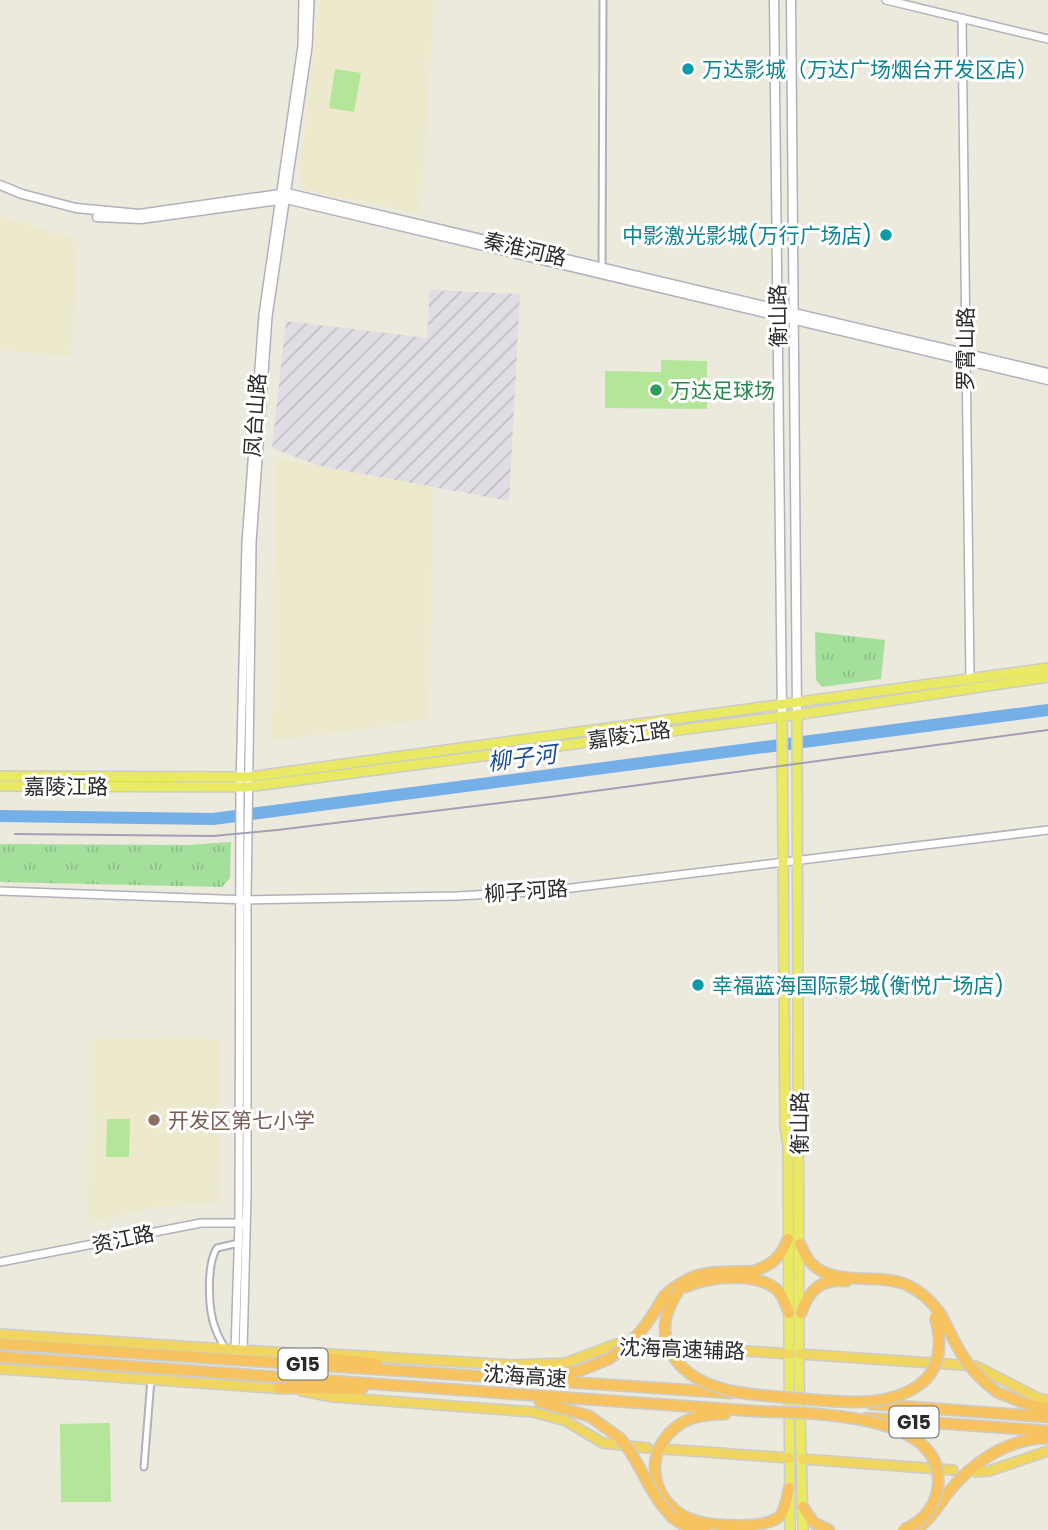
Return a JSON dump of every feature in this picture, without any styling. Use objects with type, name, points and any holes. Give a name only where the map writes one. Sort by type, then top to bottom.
[{"type":"highway","points":[[490,1377],[557,1375],[579,1371],[608,1359],[632,1342],[648,1324],[664,1296],[680,1282],[696,1274],[754,1271],[770,1265],[780,1255],[788,1239]]},
{"type":"highway","points":[[800,1244],[809,1261],[821,1270],[843,1277],[905,1283],[930,1300],[964,1360],[979,1379],[997,1392],[1026,1404],[1048,1409]]},
{"type":"highway","points":[[753,1395],[687,1374],[676,1362],[665,1338],[664,1323],[670,1304],[680,1290],[710,1278],[755,1281],[778,1290],[789,1312]]},
{"type":"highway","points":[[801,1313],[813,1289],[827,1282],[837,1281],[898,1286],[916,1295],[938,1315],[941,1343],[938,1356],[922,1384],[906,1393],[857,1403]]},
{"type":"highway","name":"沈海高速辅路","points":[[0,1334],[235,1351],[330,1353],[512,1364],[565,1363],[616,1344],[643,1344],[976,1366],[1038,1398],[1048,1400]]},
{"type":"highway","name":"沈海高速","points":[[0,1344],[1048,1417]]},
{"type":"highway","points":[[283,1353],[443,1374]]},
{"type":"highway","name":"沈海高速","points":[[0,1357],[1048,1432]]},
{"type":"highway","points":[[0,1369],[279,1388],[441,1389]]},
{"type":"highway","points":[[279,1388],[333,1397],[533,1412],[566,1421],[603,1443],[648,1448]]},
{"type":"highway","points":[[488,1393],[575,1410],[601,1423],[620,1438],[641,1468],[659,1502],[673,1518],[685,1525],[713,1530]]},
{"type":"highway","points":[[753,1411],[702,1416],[683,1422],[670,1433],[660,1447],[656,1459],[656,1476],[661,1494],[669,1506],[687,1518],[702,1523],[760,1527],[774,1522],[781,1515],[789,1488]]},
{"type":"highway","points":[[855,1417],[910,1435],[928,1451],[934,1462],[939,1485],[933,1506],[919,1521],[903,1530]]},
{"type":"highway","points":[[915,1530],[935,1512],[960,1478],[973,1467],[1021,1441],[1048,1438]]},
{"type":"highway","points":[[664,1449],[790,1458]]},
{"type":"highway","points":[[976,1472],[989,1471],[1048,1451]]},
{"type":"highway","points":[[802,1459],[953,1470]]},
{"type":"highway","points":[[803,1507],[814,1522],[829,1530]]},
{"type":"main road","name":"衡山路","points":[[774,0],[782,716]]},
{"type":"main road","name":"衡山路","points":[[791,0],[801,1313],[795,1354],[802,1459],[803,1530]]},
{"type":"main road","name":"秦淮河路","points":[[0,185],[22,194],[76,208],[139,214],[283,196],[602,267],[778,312]]},
{"type":"main road","name":"秦淮河路","points":[[0,191],[20,200],[76,214],[141,219],[283,196],[793,315],[1048,380]]},
{"type":"main road","name":"秦淮河路","points":[[965,357],[1048,373]]},
{"type":"main road","name":"嘉陵江路","points":[[0,776],[244,787],[782,704],[1048,668]]},
{"type":"main road","name":"嘉陵江路","points":[[0,786],[244,787],[797,714],[1048,677]]},
{"type":"main road","points":[[782,716],[785,1127],[788,1146],[789,1312],[795,1354],[789,1488],[790,1530]]},
{"type":"street","name":"凤台山路","points":[[243,1223],[244,787],[252,543],[268,316],[302,46],[303,0]]},
{"type":"street","name":"凤台山路","points":[[283,196],[307,47],[310,0]]},
{"type":"street","points":[[602,267],[603,0]]},
{"type":"street","points":[[886,0],[1048,39]]},
{"type":"street","name":"罗霄山路","points":[[962,18],[970,680]]},
{"type":"street","name":"柳子河路","points":[[0,891],[243,900],[547,891],[1048,830]]},
{"type":"street","name":"资江路","points":[[0,1262],[201,1223],[243,1223]]},
{"type":"street","points":[[235,1351],[239,1243],[243,1223]]},
{"type":"street","points":[[235,1351],[243,1223]]},
{"type":"street","points":[[235,1351],[215,1328],[209,1299],[212,1257],[217,1248],[239,1243]]},
{"type":"street","points":[[144,1467],[151,1379]]},
{"type":"shaded area","points":[[320,0],[434,0],[421,214],[305,190],[299,177]]},
{"type":"shaded area","points":[[0,216],[78,240],[71,357],[0,350]]},
{"type":"shaded area","points":[[430,290],[520,294],[509,501],[320,466],[272,448],[286,321],[427,338]]},
{"type":"shaded area","points":[[276,458],[433,487],[429,720],[272,741]]},
{"type":"shaded area","name":"开发区第七小学","points":[[90,1038],[220,1039],[218,1202],[151,1208],[88,1223]]},
{"type":"green space","points":[[335,69],[361,73],[354,112],[329,108]]},
{"type":"green space","name":"万达足球场","points":[[661,360],[707,361],[707,409],[605,408],[605,371],[661,372]]},
{"type":"green space","points":[[815,632],[885,640],[881,679],[822,687],[816,680]]},
{"type":"green space","points":[[231,842],[230,878],[222,887],[0,882],[0,844],[188,845]]},
{"type":"green space","points":[[107,1119],[130,1119],[129,1157],[106,1157]]},
{"type":"green space","points":[[110,1423],[111,1502],[61,1502],[60,1424]]},
{"type":"waterway","name":"柳子河","points":[[0,816],[213,819],[1048,710]]},
{"type":"railway","points":[[15,834],[213,836],[277,830],[550,797],[1048,730]]},
{"type":"place","name":"万达影城（万达广场烟台开发区店）","points":[[688,69]]},
{"type":"place","name":"中影激光影城(万行广场店)","points":[[886,235]]},
{"type":"place","name":"万达足球场","points":[[656,390]]},
{"type":"place","name":"幸福蓝海国际影城(衡悦广场店)","points":[[698,985]]},
{"type":"place","name":"开发区第七小学","points":[[154,1120]]}]
